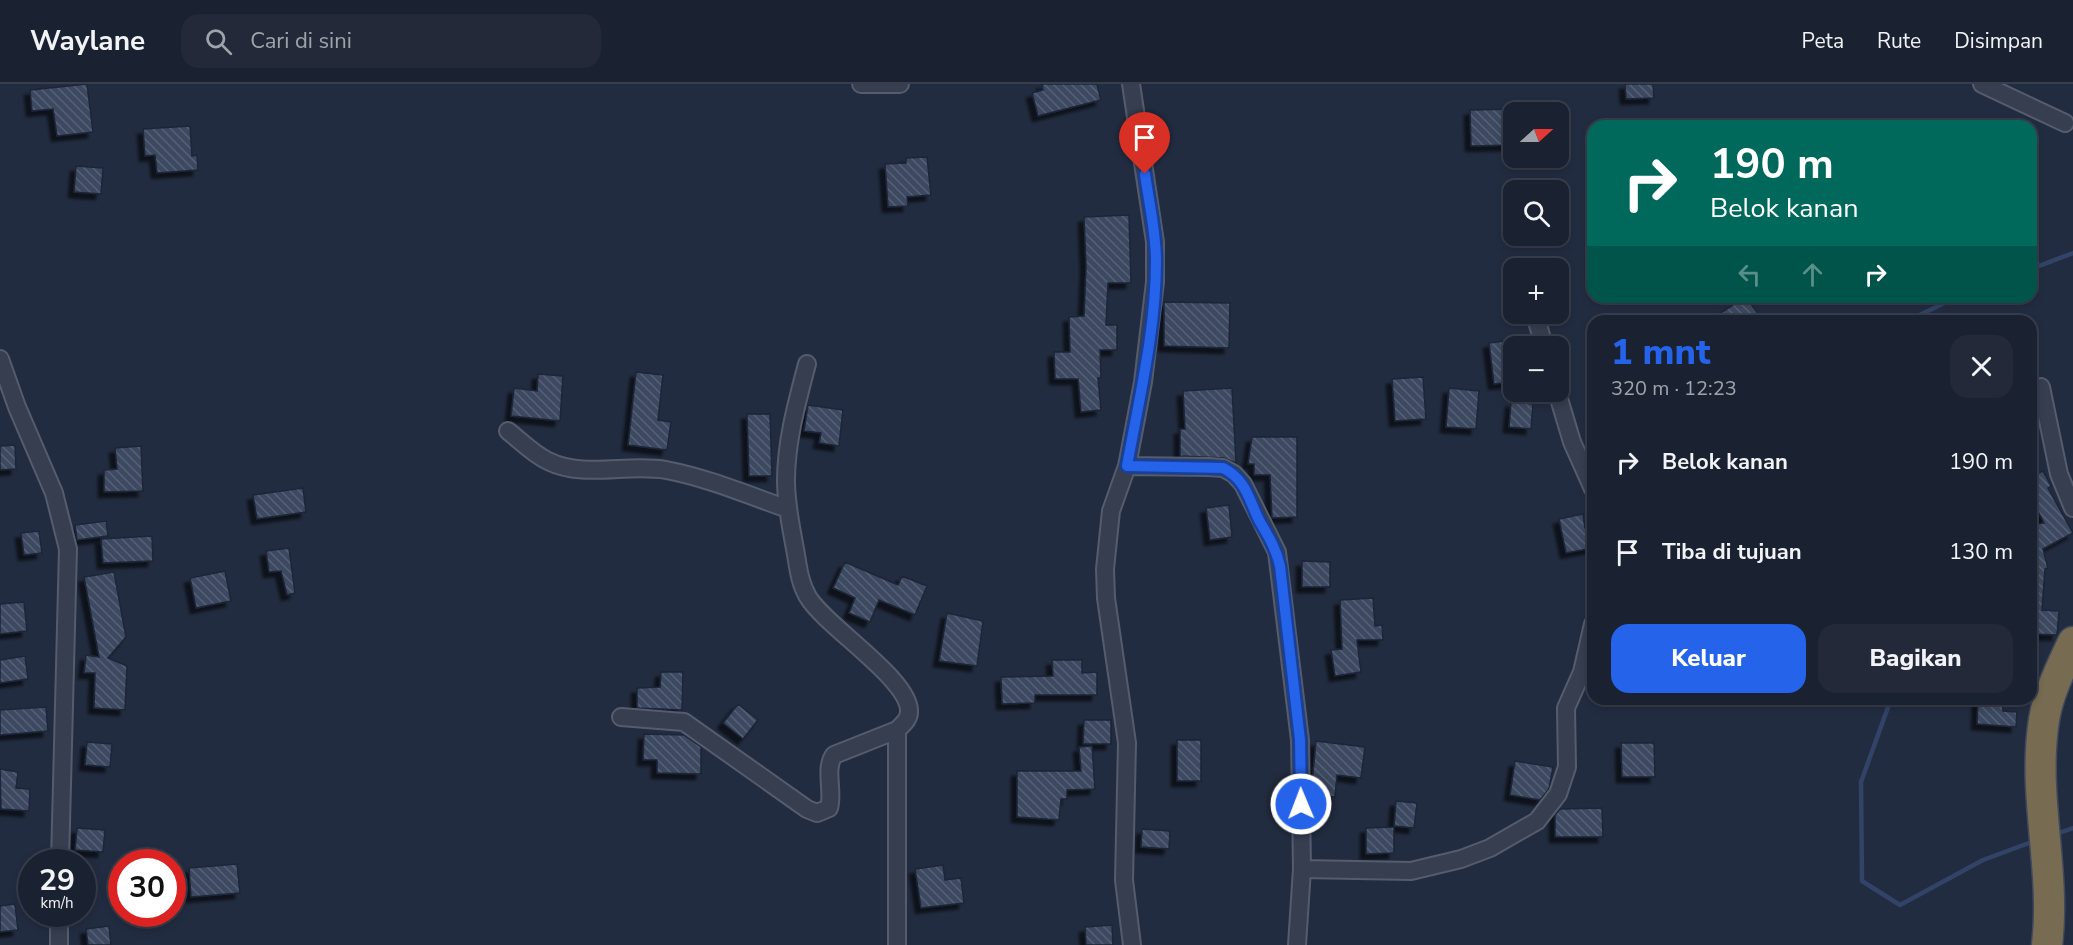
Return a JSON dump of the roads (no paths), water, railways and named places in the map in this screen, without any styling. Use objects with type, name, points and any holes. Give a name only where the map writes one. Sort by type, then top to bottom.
[{"type":"highway","points":[[2047,945],[2049,881],[2041,799],[2040,749],[2044,717],[2073,642]]},
{"type":"street","points":[[861,84],[894,84]]},
{"type":"street","points":[[1131,84],[1156,262],[1143,382],[1127,466],[1112,511],[1105,569],[1106,598],[1127,743],[1124,880],[1132,945]]},
{"type":"street","points":[[1982,84],[2065,123]]},
{"type":"street","points":[[0,358],[17,407],[54,493],[68,549],[60,849]]},
{"type":"street","points":[[621,717],[684,722],[807,809],[817,813],[829,808],[830,768],[834,755],[897,730],[909,714],[904,695],[895,683],[809,598],[801,583],[786,484],[787,459],[807,364]]},
{"type":"street","points":[[2041,387],[2060,474],[2073,507]]},
{"type":"street","points":[[1560,402],[1572,442],[1587,476]]},
{"type":"street","points":[[508,430],[542,458],[564,467],[583,470],[646,468],[665,470],[690,475],[788,509]]},
{"type":"street","points":[[1127,466],[1223,468],[1234,474],[1243,484],[1260,521],[1272,540],[1280,566],[1300,740],[1302,869],[1298,945]]},
{"type":"street","points":[[1302,869],[1411,871],[1461,859],[1490,848],[1537,821],[1557,794],[1565,774],[1568,753],[1566,708],[1582,672],[1587,650]]},
{"type":"street","points":[[897,730],[897,945]]},
{"type":"street","points":[[59,927],[59,945]]},
{"type":"waterway","points":[[2037,267],[2073,253]]},
{"type":"waterway","points":[[1920,315],[1944,303]]},
{"type":"waterway","points":[[1889,705],[1861,782],[1862,881],[1900,905],[1983,860],[2034,841]]},
{"type":"waterway","points":[[2056,834],[2073,828]]}]
